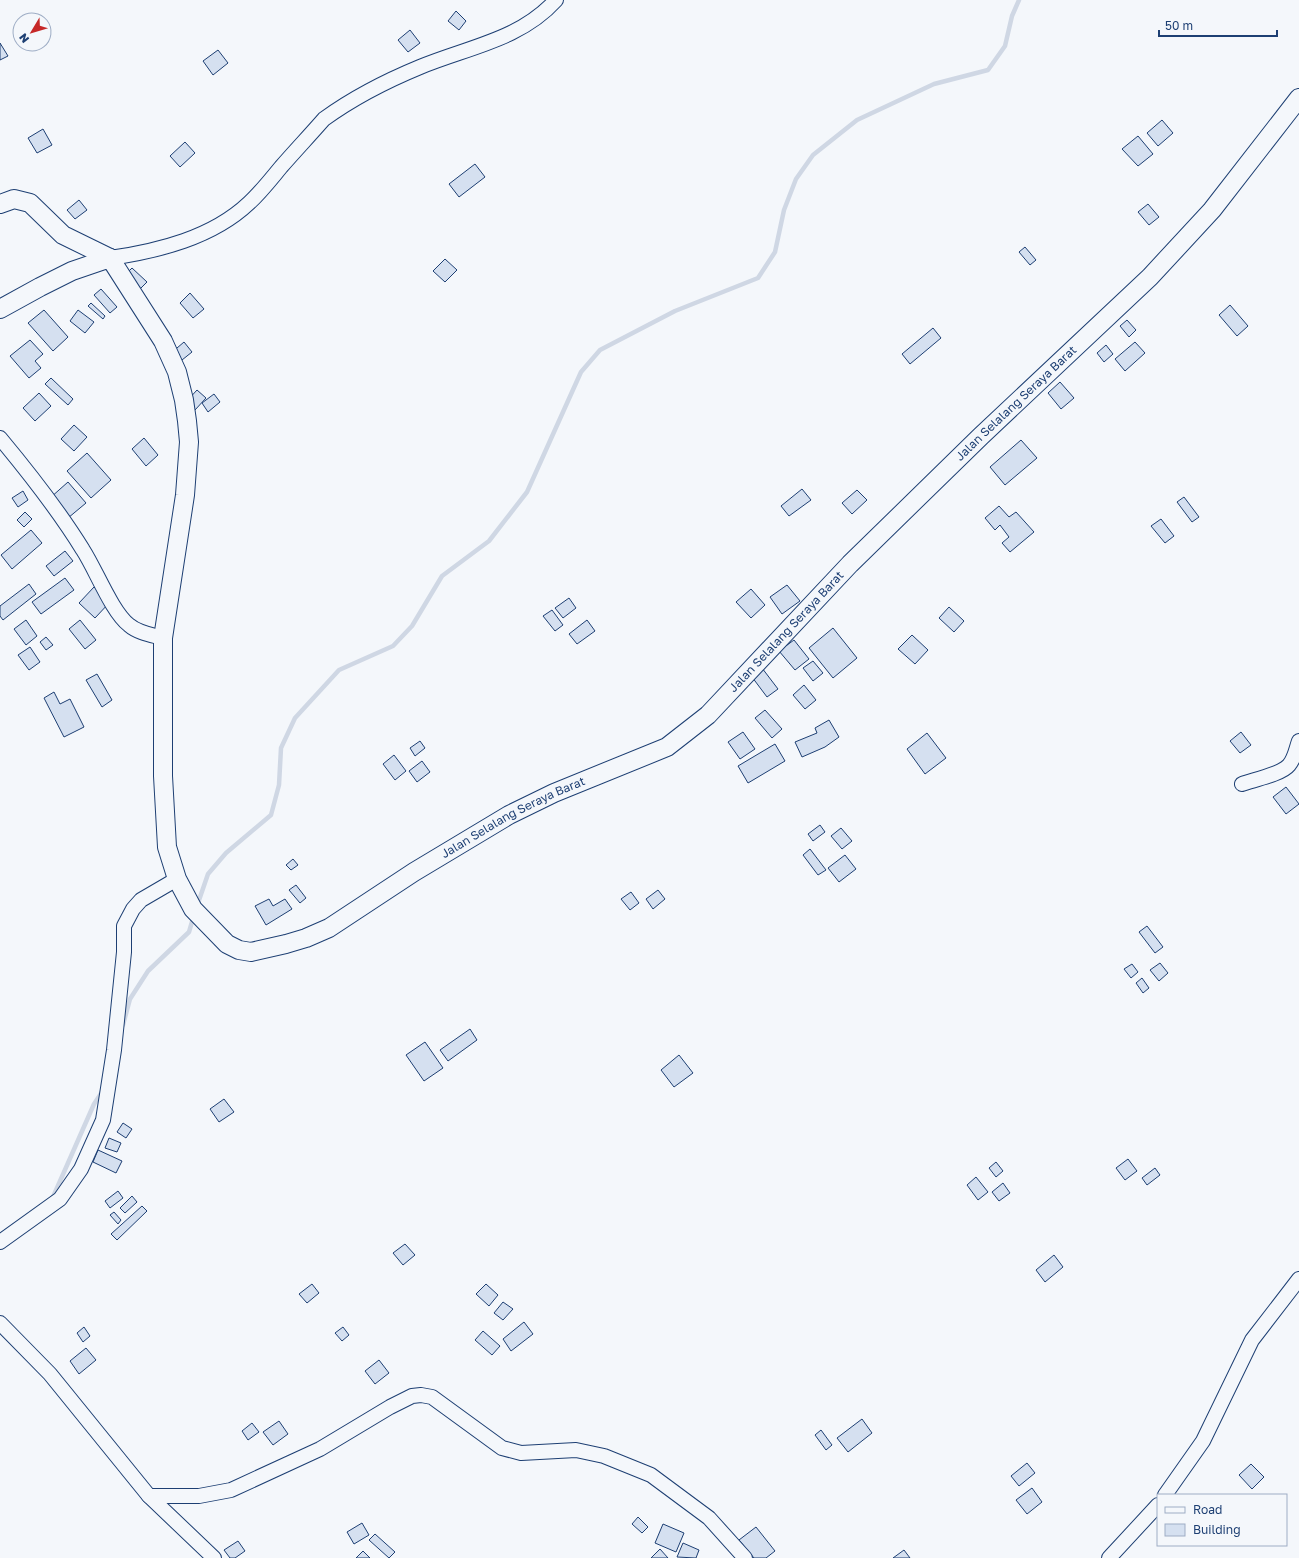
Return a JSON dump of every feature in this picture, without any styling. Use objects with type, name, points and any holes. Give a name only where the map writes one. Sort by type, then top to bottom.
[{"type":"street","points":[[0,309],[72,271],[110,258],[137,254],[186,240],[214,228],[248,204],[324,120],[338,109],[361,95],[421,67],[493,41],[530,24],[546,11],[556,0]]},
{"type":"street","name":"Jalan Selalang Seraya Barat","points":[[110,258],[163,340],[177,372],[184,400],[189,442],[188,464],[181,520],[163,638],[163,776],[167,847],[177,879],[193,909],[227,944],[239,950],[252,952],[306,938],[329,928],[414,872],[509,815],[554,793],[667,747],[708,715],[850,564],[981,436],[1150,277],[1212,210],[1299,98]]},
{"type":"street","points":[[0,204],[14,199],[30,202],[63,235],[110,258]]},
{"type":"street","points":[[0,438],[70,528],[118,613],[129,625],[140,632],[163,638]]},
{"type":"street","points":[[1242,784],[1282,770],[1289,765],[1299,741]]},
{"type":"street","points":[[0,1242],[60,1199],[82,1169],[103,1120],[114,1050],[124,952],[124,926],[133,909],[142,900],[177,879]]},
{"type":"street","points":[[1166,1494],[1203,1441],[1252,1340],[1299,1279]]},
{"type":"street","points":[[0,1323],[50,1374],[149,1496],[214,1558]]},
{"type":"street","points":[[149,1496],[199,1496],[231,1490],[320,1450],[390,1407],[412,1396],[421,1395],[432,1397],[502,1448],[521,1453],[576,1450],[604,1456],[651,1475],[709,1518],[745,1558]]},
{"type":"street","points":[[1109,1558],[1157,1506]]},
{"type":"building","points":[[456,11],[466,21],[459,30],[448,21]]},
{"type":"building","points":[[410,30],[420,43],[408,52],[398,40]]},
{"type":"building","points":[[0,43],[8,56],[0,60]]},
{"type":"building","points":[[218,50],[228,63],[213,75],[203,61]]},
{"type":"building","points":[[1162,120],[1173,133],[1158,146],[1147,133]]},
{"type":"building","points":[[43,129],[52,145],[37,153],[28,138]]},
{"type":"building","points":[[1138,136],[1153,154],[1138,166],[1122,149]]},
{"type":"building","points":[[185,142],[195,153],[180,167],[170,156]]},
{"type":"building","points":[[475,164],[485,177],[459,197],[449,184]]},
{"type":"building","points":[[79,200],[87,210],[75,219],[67,210]]},
{"type":"building","points":[[1148,204],[1159,217],[1149,225],[1138,212]]},
{"type":"building","points":[[1025,247],[1036,260],[1030,265],[1019,252]]},
{"type":"building","points":[[445,259],[457,270],[445,282],[433,271]]},
{"type":"building","points":[[132,268],[147,282],[138,291],[123,277]]},
{"type":"building","points":[[101,289],[117,307],[110,313],[94,295]]},
{"type":"building","points":[[190,293],[204,309],[193,318],[180,303]]},
{"type":"building","points":[[91,303],[105,316],[103,319],[88,306]]},
{"type":"building","points":[[1230,305],[1248,326],[1237,336],[1219,315]]},
{"type":"building","points":[[44,310],[68,337],[53,351],[28,323]]},
{"type":"building","points":[[78,310],[94,322],[85,333],[70,321]]},
{"type":"building","points":[[1127,320],[1136,330],[1129,337],[1120,326]]},
{"type":"building","points":[[933,328],[941,338],[910,364],[902,354]]},
{"type":"building","points":[[30,340],[43,354],[35,361],[41,368],[29,378],[10,356]]},
{"type":"building","points":[[184,342],[192,352],[177,364],[170,354]]},
{"type":"building","points":[[1135,342],[1145,353],[1125,371],[1115,359]]},
{"type":"building","points":[[1106,345],[1113,354],[1104,362],[1097,353]]},
{"type":"building","points":[[51,378],[73,399],[68,405],[45,384]]},
{"type":"building","points":[[1060,382],[1074,398],[1061,409],[1048,393]]},
{"type":"building","points":[[197,390],[206,398],[195,410],[186,402]]},
{"type":"building","points":[[39,393],[51,406],[35,421],[23,408]]},
{"type":"building","points":[[214,394],[220,402],[208,412],[202,403]]},
{"type":"building","points":[[74,425],[87,437],[74,451],[61,439]]},
{"type":"building","points":[[144,438],[158,455],[146,466],[132,449]]},
{"type":"building","points":[[1021,440],[1037,458],[1005,485],[990,467]]},
{"type":"building","points":[[87,453],[111,480],[91,498],[67,471]]},
{"type":"building","points":[[68,482],[86,503],[68,518],[50,498]]},
{"type":"building","points":[[802,489],[811,500],[789,516],[781,506]]},
{"type":"building","points":[[857,490],[867,500],[852,514],[842,503]]},
{"type":"building","points":[[23,491],[28,500],[18,507],[12,498]]},
{"type":"building","points":[[1184,497],[1199,517],[1192,522],[1177,502]]},
{"type":"building","points":[[999,506],[1009,517],[1016,512],[1034,532],[1010,552],[1002,543],[1009,537],[1000,525],[995,530],[985,518]]},
{"type":"building","points":[[25,512],[32,519],[24,527],[17,520]]},
{"type":"building","points":[[1161,519],[1174,536],[1165,543],[1151,526]]},
{"type":"building","points":[[31,530],[42,543],[12,569],[1,555]]},
{"type":"building","points":[[65,551],[73,561],[54,576],[46,566]]},
{"type":"building","points":[[65,578],[74,590],[41,614],[32,602]]},
{"type":"building","points":[[29,584],[36,594],[3,620],[0,616],[0,606]]},
{"type":"building","points":[[787,585],[800,601],[782,614],[770,597]]},
{"type":"building","points":[[94,587],[110,602],[95,618],[79,603]]},
{"type":"building","points":[[751,589],[765,605],[751,618],[736,602]]},
{"type":"building","points":[[569,598],[576,608],[563,618],[555,608]]},
{"type":"building","points":[[949,607],[964,621],[954,632],[939,618]]},
{"type":"building","points":[[552,610],[563,625],[555,631],[543,616]]},
{"type":"building","points":[[26,620],[37,636],[26,645],[14,629]]},
{"type":"building","points":[[80,620],[96,640],[85,649],[69,629]]},
{"type":"building","points":[[587,620],[595,631],[577,644],[569,634]]},
{"type":"building","points":[[833,628],[857,658],[833,678],[809,648]]},
{"type":"building","points":[[912,635],[928,650],[915,664],[898,649]]},
{"type":"building","points":[[46,637],[53,645],[46,650],[40,642]]},
{"type":"building","points":[[794,640],[809,659],[795,670],[779,651]]},
{"type":"building","points":[[30,647],[40,662],[29,670],[18,655]]},
{"type":"building","points":[[813,661],[823,673],[813,681],[803,668]]},
{"type":"building","points":[[762,668],[778,689],[767,697],[752,677]]},
{"type":"building","points":[[97,674],[112,700],[102,707],[86,680]]},
{"type":"building","points":[[804,685],[816,700],[805,709],[793,695]]},
{"type":"building","points":[[54,692],[60,704],[70,699],[84,727],[64,737],[44,698]]},
{"type":"building","points":[[765,710],[782,729],[772,738],[755,718]]},
{"type":"building","points":[[829,720],[839,737],[825,747],[802,757],[795,742],[817,733],[815,728]]},
{"type":"building","points":[[743,732],[755,749],[740,759],[728,742]]},
{"type":"building","points":[[1241,732],[1251,745],[1240,753],[1230,741]]},
{"type":"building","points":[[927,733],[946,758],[925,774],[907,749]]},
{"type":"building","points":[[420,741],[425,748],[415,756],[410,748]]},
{"type":"building","points":[[775,744],[785,761],[748,783],[738,766]]},
{"type":"building","points":[[394,755],[406,771],[395,780],[383,764]]},
{"type":"building","points":[[422,761],[430,772],[417,782],[409,771]]},
{"type":"building","points":[[1286,787],[1299,804],[1286,814],[1273,797]]},
{"type":"building","points":[[820,825],[825,832],[813,841],[808,834]]},
{"type":"building","points":[[841,828],[852,841],[842,849],[831,836]]},
{"type":"building","points":[[810,849],[826,870],[818,875],[803,855]]},
{"type":"building","points":[[845,855],[856,869],[839,882],[828,868]]},
{"type":"building","points":[[293,859],[298,865],[291,870],[286,865]]},
{"type":"building","points":[[296,885],[306,898],[300,903],[289,890]]},
{"type":"building","points":[[658,890],[665,899],[653,909],[646,899]]},
{"type":"building","points":[[631,892],[639,903],[630,910],[621,899]]},
{"type":"building","points":[[269,899],[273,906],[285,899],[292,909],[266,925],[255,906]]},
{"type":"building","points":[[1147,926],[1163,947],[1155,953],[1139,932]]},
{"type":"building","points":[[1160,963],[1168,973],[1159,981],[1150,970]]},
{"type":"building","points":[[1132,964],[1138,972],[1131,978],[1124,969]]},
{"type":"building","points":[[1142,978],[1149,988],[1143,993],[1136,983]]},
{"type":"building","points":[[470,1029],[477,1040],[448,1061],[440,1050]]},
{"type":"building","points":[[425,1042],[443,1068],[424,1081],[406,1055]]},
{"type":"building","points":[[679,1055],[693,1073],[674,1087],[661,1070]]},
{"type":"building","points":[[224,1099],[234,1112],[219,1122],[210,1109]]},
{"type":"building","points":[[123,1123],[132,1129],[126,1138],[117,1132]]},
{"type":"building","points":[[109,1138],[121,1143],[117,1152],[105,1148]]},
{"type":"building","points":[[98,1150],[122,1161],[116,1173],[93,1162]]},
{"type":"building","points":[[1128,1159],[1137,1171],[1125,1180],[1116,1168]]},
{"type":"building","points":[[996,1162],[1003,1171],[996,1177],[989,1168]]},
{"type":"building","points":[[1155,1168],[1160,1175],[1147,1185],[1142,1178]]},
{"type":"building","points":[[976,1177],[988,1192],[978,1200],[967,1185]]},
{"type":"building","points":[[1003,1183],[1010,1193],[999,1201],[992,1192]]},
{"type":"building","points":[[118,1191],[123,1198],[110,1208],[105,1201]]},
{"type":"building","points":[[132,1196],[137,1202],[125,1213],[120,1208]]},
{"type":"building","points":[[142,1206],[147,1211],[117,1240],[111,1234]]},
{"type":"building","points":[[114,1212],[121,1220],[118,1224],[110,1215]]},
{"type":"building","points":[[405,1244],[415,1255],[403,1265],[393,1253]]},
{"type":"building","points":[[1054,1255],[1063,1267],[1045,1282],[1036,1270]]},
{"type":"building","points":[[312,1284],[319,1293],[307,1303],[299,1294]]},
{"type":"building","points":[[486,1284],[498,1295],[489,1306],[476,1294]]},
{"type":"building","points":[[503,1302],[513,1309],[503,1320],[494,1313]]},
{"type":"building","points":[[524,1322],[533,1334],[511,1351],[503,1339]]},
{"type":"building","points":[[84,1327],[90,1336],[83,1342],[77,1333]]},
{"type":"building","points":[[343,1327],[349,1335],[342,1341],[335,1333]]},
{"type":"building","points":[[483,1331],[500,1346],[492,1355],[475,1340]]},
{"type":"building","points":[[86,1348],[96,1360],[79,1374],[70,1361]]},
{"type":"building","points":[[379,1360],[389,1373],[375,1384],[365,1371]]},
{"type":"building","points":[[862,1419],[872,1433],[848,1452],[837,1438]]},
{"type":"building","points":[[279,1421],[288,1434],[273,1445],[263,1432]]},
{"type":"building","points":[[252,1423],[259,1432],[248,1440],[242,1431]]},
{"type":"building","points":[[821,1430],[832,1445],[826,1450],[815,1435]]},
{"type":"building","points":[[1027,1463],[1035,1473],[1019,1486],[1011,1476]]},
{"type":"building","points":[[1251,1464],[1264,1477],[1252,1489],[1239,1475]]},
{"type":"building","points":[[1032,1488],[1042,1502],[1027,1514],[1016,1500]]},
{"type":"building","points":[[638,1517],[648,1527],[642,1533],[632,1524]]},
{"type":"building","points":[[362,1523],[369,1535],[354,1544],[347,1532]]},
{"type":"building","points":[[663,1524],[684,1533],[676,1552],[655,1543]]},
{"type":"building","points":[[756,1527],[775,1551],[766,1558],[754,1558],[739,1540]]},
{"type":"building","points":[[375,1534],[395,1552],[389,1558],[369,1540]]},
{"type":"building","points":[[238,1541],[245,1551],[235,1558],[230,1558],[224,1550]]},
{"type":"building","points":[[683,1543],[699,1550],[696,1558],[677,1557]]},
{"type":"building","points":[[660,1549],[668,1558],[651,1558]]},
{"type":"building","points":[[904,1550],[910,1558],[893,1558]]},
{"type":"building","points":[[363,1551],[370,1558],[356,1558]]},
{"type":"waterway","points":[[197,906],[208,874],[226,853],[271,815],[279,785],[281,748],[295,718],[339,670],[393,646],[412,626],[442,576],[489,541],[527,492],[581,372],[600,350],[675,311],[758,278],[775,252],[784,210],[796,179],[813,155],[857,120],[934,84],[988,70],[1005,46],[1012,16],[1019,0]]},
{"type":"waterway","points":[[123,1025],[130,999],[148,971],[189,932],[194,915]]},
{"type":"waterway","points":[[53,1197],[94,1104],[102,1092]]}]
